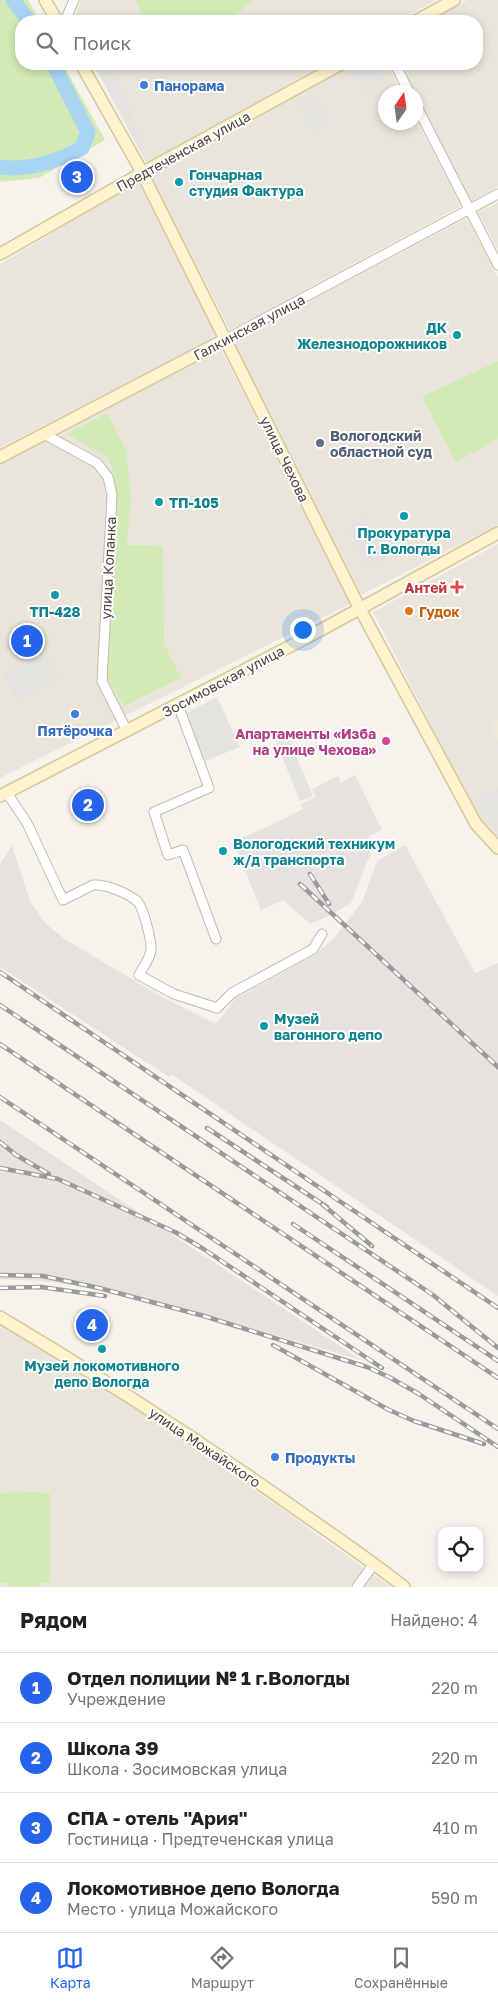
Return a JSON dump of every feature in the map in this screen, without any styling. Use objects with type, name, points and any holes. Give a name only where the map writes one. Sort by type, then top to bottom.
[{"type":"street","points":[[45,0],[54,15]]},
{"type":"street","points":[[68,15],[74,0]]},
{"type":"street","points":[[427,15],[454,0]]},
{"type":"street","name":"улица Чехова","points":[[84,70],[142,174],[360,609],[476,824],[498,848]]},
{"type":"street","name":"Предтеченская улица","points":[[0,254],[330,70]]},
{"type":"street","points":[[398,70],[406,85]]},
{"type":"street","points":[[423,119],[498,266]]},
{"type":"street","name":"Галкинская улица","points":[[0,458],[498,194]]},
{"type":"street","name":"улица Копанка","points":[[44,434],[97,463],[103,469],[111,485],[111,521],[102,681],[127,731]]},
{"type":"street","name":"Зосимовская улица","points":[[4,795],[360,609],[498,533]]},
{"type":"street","points":[[178,705],[209,788],[154,812],[168,855],[182,850],[216,939]]},
{"type":"street","points":[[4,795],[27,823],[63,900],[93,885],[99,884],[109,886],[137,902],[141,907],[151,944],[149,957],[139,975],[174,994],[217,1008],[232,993],[312,949],[322,934]]},
{"type":"street","name":"улица Можайского","points":[[0,1317],[213,1450],[404,1587]]},
{"type":"street","points":[[357,1587],[374,1564]]},
{"type":"shaded area","points":[[81,0],[436,0],[410,15],[75,15]]},
{"type":"shaded area","points":[[467,0],[498,0],[498,187],[470,202],[423,110],[423,85],[410,85],[402,70],[483,70],[483,15],[441,15]]},
{"type":"shaded area","points":[[97,70],[313,70],[147,164]]},
{"type":"shaded area","points":[[97,70],[112,70],[143,140],[140,151]]},
{"type":"shaded area","points":[[345,70],[390,70],[398,85],[378,85],[378,130],[422,130],[461,206],[230,330],[150,176]]},
{"type":"shaded area","points":[[359,70],[379,70],[385,81],[364,92],[353,73]]},
{"type":"shaded area","points":[[314,94],[330,122],[313,131],[297,103]]},
{"type":"shaded area","points":[[138,182],[217,336],[0,448],[0,264]]},
{"type":"shaded area","points":[[498,202],[498,250],[478,212]]},
{"type":"shaded area","points":[[467,218],[498,277],[498,525],[361,595],[233,341]]},
{"type":"shaded area","points":[[221,349],[350,604],[0,778],[0,464]]},
{"type":"shaded area","points":[[366,517],[389,560],[369,570],[347,528]]},
{"type":"shaded area","points":[[498,544],[498,837],[488,831],[476,813],[373,612]]},
{"type":"shaded area","points":[[47,652],[60,678],[16,701],[3,674]]},
{"type":"shaded area","points":[[217,697],[240,747],[205,761],[186,713]]},
{"type":"shaded area","points":[[498,718],[498,740],[489,723]]},
{"type":"shaded area","points":[[286,732],[313,796],[300,801],[274,737]]},
{"type":"shaded area","points":[[355,775],[382,830],[369,836],[368,846],[371,855],[351,903],[333,914],[310,924],[283,900],[261,910],[233,841],[303,809],[301,804],[316,797],[312,789],[338,776],[341,783]]},
{"type":"shaded area","points":[[498,788],[498,830],[496,831],[477,799]]},
{"type":"shaded area","points":[[12,845],[30,901],[46,924],[66,940],[166,999],[216,1024],[236,998],[316,954],[334,938],[362,902],[377,861],[405,845],[475,973],[498,963],[498,1296],[171,1074],[169,1077],[0,967],[0,864]]},
{"type":"shaded area","points":[[0,1120],[361,1360],[204,1315],[100,1289],[42,1281],[0,1279]]},
{"type":"shaded area","points":[[0,1314],[206,1455],[391,1587],[0,1587]]},
{"type":"green space","points":[[0,0],[28,0],[37,15],[15,15],[15,70],[66,70],[105,140],[39,178],[0,182]]},
{"type":"green space","points":[[135,0],[255,0],[234,15],[143,15]]},
{"type":"green space","points":[[498,361],[498,439],[456,462],[422,397]]},
{"type":"green space","points":[[107,413],[126,450],[131,496],[127,545],[163,546],[164,644],[181,678],[124,706],[107,679],[117,494],[113,470],[107,457],[67,434]]},
{"type":"green space","points":[[37,1492],[50,1494],[50,1583],[41,1583],[40,1587],[7,1587],[7,1583],[0,1583],[0,1493]]},
{"type":"waterway","points":[[13,0],[24,15]]},
{"type":"waterway","points":[[0,167],[21,168],[42,164],[82,148],[88,132],[56,70]]},
{"type":"railway","points":[[310,874],[329,904]]},
{"type":"railway","points":[[300,884],[498,1067]]},
{"type":"railway","points":[[0,972],[498,1308]]},
{"type":"railway","points":[[0,1005],[433,1295],[498,1348]]},
{"type":"railway","points":[[0,1044],[498,1378]]},
{"type":"railway","points":[[0,1097],[498,1429]]},
{"type":"railway","points":[[207,1128],[327,1207]]},
{"type":"railway","points":[[0,1142],[16,1155],[49,1174]]},
{"type":"railway","points":[[0,1168],[58,1179],[175,1232],[382,1368]]},
{"type":"railway","points":[[322,1204],[372,1246]]},
{"type":"railway","points":[[293,1224],[498,1361]]},
{"type":"railway","points":[[0,1275],[43,1276],[99,1288],[204,1316],[367,1367],[419,1394],[498,1447]]},
{"type":"railway","points":[[0,1288],[41,1287],[105,1296]]},
{"type":"railway","points":[[273,1345],[389,1410],[414,1421],[484,1444]]},
{"type":"place","name":"Панорама","points":[[144,85]]},
{"type":"place","name":"СПА - отель \"Ария\"","points":[[77,177]]},
{"type":"place","name":"Гончарная студия Фактура","points":[[179,182]]},
{"type":"place","name":"ДК Железнодорожников","points":[[457,335]]},
{"type":"place","name":"Вологодский областной суд","points":[[320,443]]},
{"type":"place","name":"ТП-105","points":[[159,502]]},
{"type":"place","name":"Прокуратура г. Вологды","points":[[404,516]]},
{"type":"place","name":"Антей","points":[[457,587]]},
{"type":"place","name":"ТП-428","points":[[55,595]]},
{"type":"place","name":"Гудок","points":[[409,611]]},
{"type":"place","name":"Отдел полиции № 1 г.Вологды","points":[[27,641]]},
{"type":"place","name":"Пятёрочка","points":[[75,714]]},
{"type":"place","name":"Апартаменты «Изба на улице Чехова»","points":[[386,741]]},
{"type":"place","name":"Школа 39","points":[[88,805]]},
{"type":"place","name":"Вологодский техникум ж/д транспорта","points":[[223,851]]},
{"type":"place","name":"Музей вагонного депо","points":[[264,1026]]},
{"type":"place","name":"Локомотивное депо Вологда","points":[[92,1325]]},
{"type":"place","name":"Музей локомотивного депо Вологда","points":[[102,1349]]},
{"type":"place","name":"Продукты","points":[[275,1457]]}]
